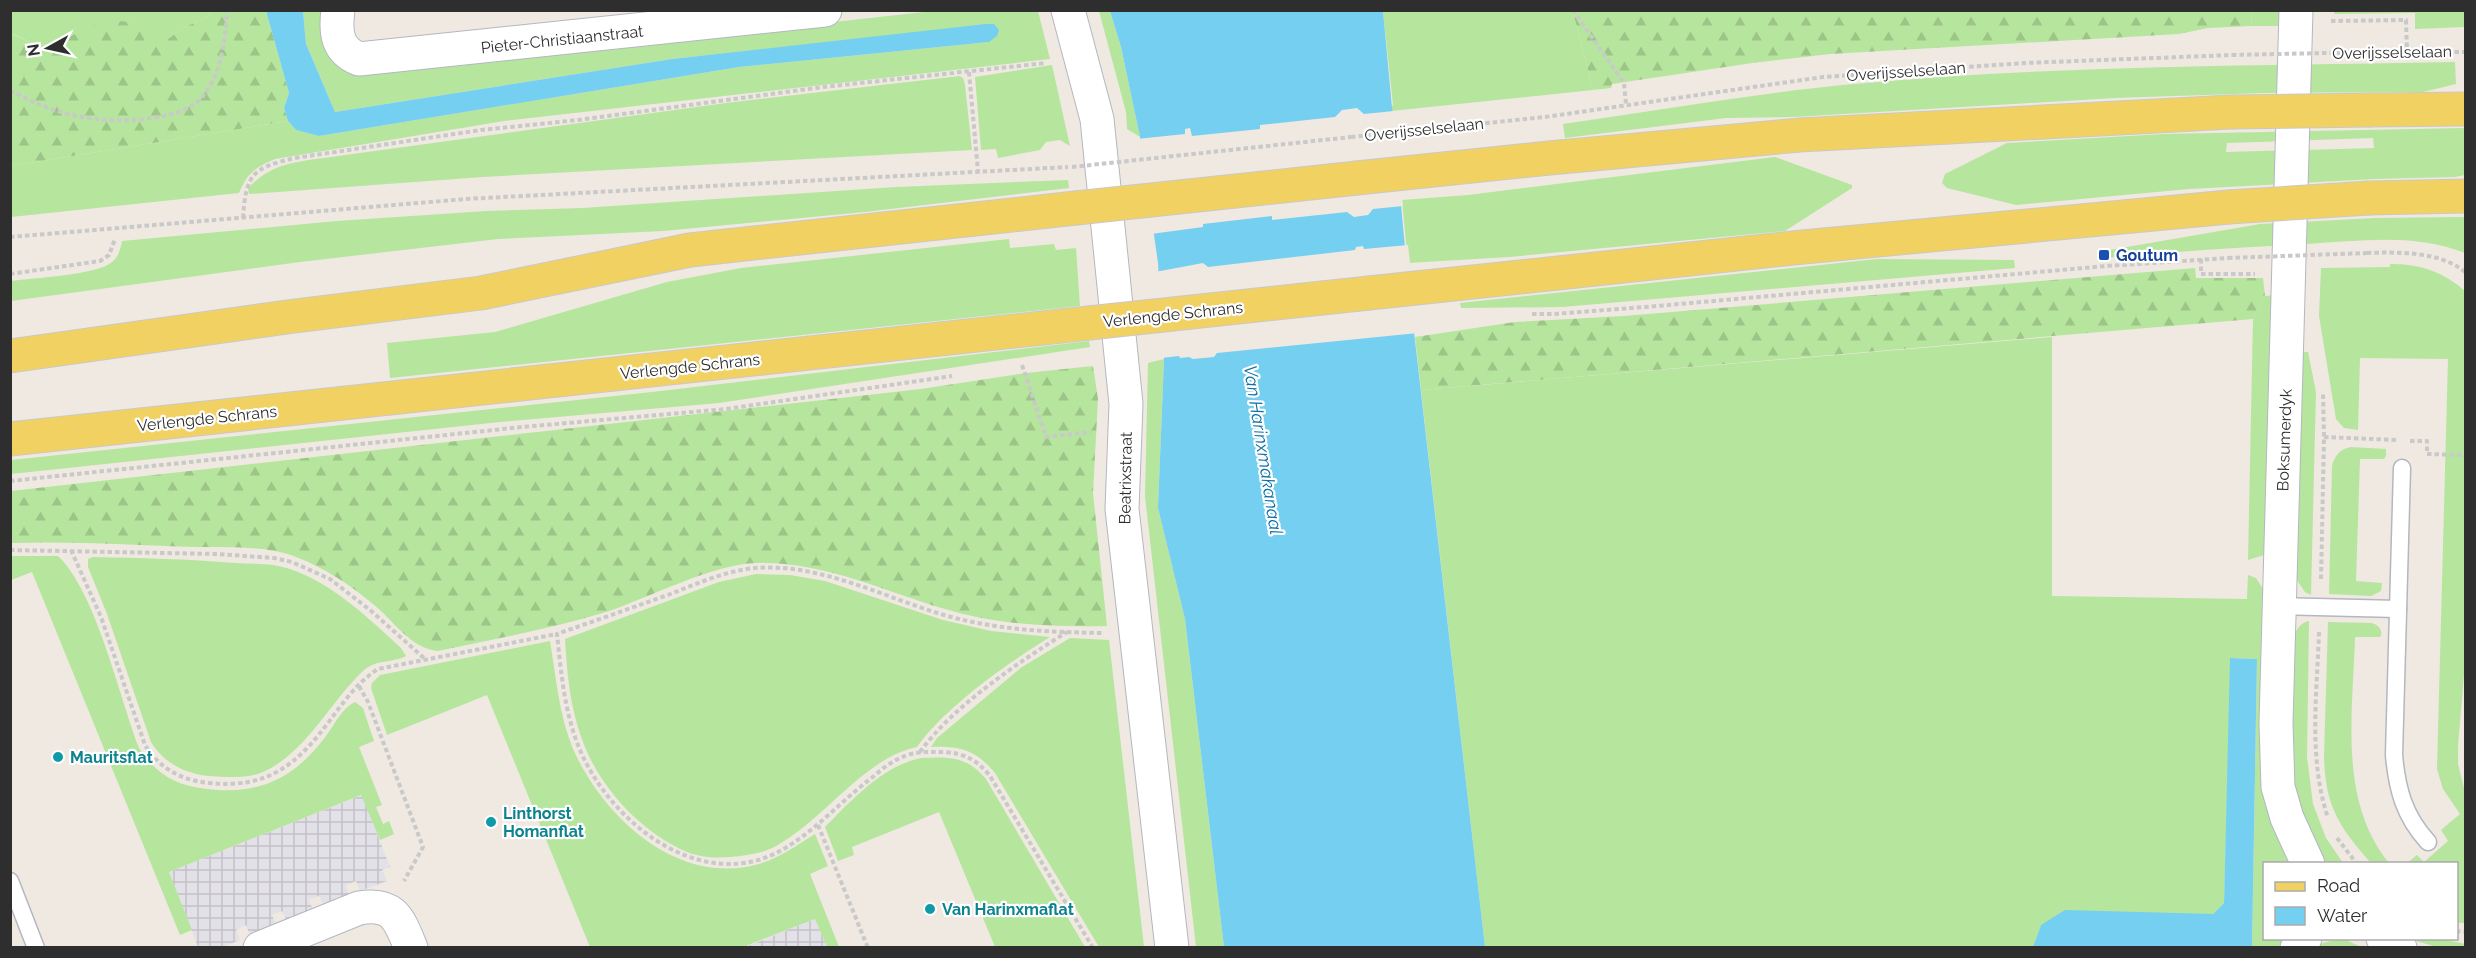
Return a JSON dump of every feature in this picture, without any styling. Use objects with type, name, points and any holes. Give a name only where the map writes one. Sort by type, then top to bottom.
[{"type":"main road","points":[[10,356],[481,292],[690,250],[1549,158],[1800,135],[2231,112],[2466,109]]},
{"type":"main road","name":"Verlengde Schrans","points":[[10,439],[1731,255],[2229,207],[2369,198],[2466,196]]},
{"type":"street","name":"Pieter-Christiaanstraat","points":[[338,10],[336,23],[338,41],[347,54],[359,59],[825,10]]},
{"type":"street","name":"Beatrixstraat","points":[[1068,10],[1097,119],[1126,404],[1122,509],[1172,948]]},
{"type":"street","name":"Boksumerdyk","points":[[2296,10],[2276,723],[2278,787],[2287,818],[2307,862]]},
{"type":"street","points":[[260,948],[359,908],[375,905],[389,909],[400,921],[411,948]]},
{"type":"street","points":[[2385,940],[2400,948]]},
{"type":"lane","points":[[2402,468],[2394,755],[2396,775],[2406,812],[2415,828],[2428,842]]},
{"type":"lane","points":[[2280,606],[2398,609]]},
{"type":"lane","points":[[10,881],[36,948]]},
{"type":"path","points":[[10,90],[71,116],[100,121],[127,121],[186,111],[200,99],[212,83],[219,65],[227,10]]},
{"type":"path","points":[[1573,10],[1624,83],[1626,104]]},
{"type":"path","points":[[2334,21],[2406,20],[2407,52]]},
{"type":"path","name":"Overijsselselaan","points":[[978,171],[1072,167],[1545,117],[1763,84],[1878,72],[2025,63],[2232,55],[2466,51]]},
{"type":"path","points":[[243,218],[244,191],[249,181],[268,164],[295,158],[481,129],[578,120],[823,87],[1080,59]]},
{"type":"path","points":[[10,237],[466,199],[978,171],[969,72]]},
{"type":"path","points":[[10,274],[100,261],[109,255],[115,239]]},
{"type":"path","points":[[1524,314],[1577,312],[2201,259],[2404,252],[2456,264],[2466,273]]},
{"type":"path","points":[[2201,259],[2201,274],[2263,274]]},
{"type":"path","points":[[2019,268],[2020,274]]},
{"type":"path","points":[[1014,366],[1033,363]]},
{"type":"path","points":[[1021,364],[1046,437],[1125,428]]},
{"type":"path","points":[[10,481],[522,427],[726,409],[953,376]]},
{"type":"path","points":[[2324,437],[2427,441],[2427,454],[2466,455]]},
{"type":"path","points":[[10,550],[216,554],[274,558],[292,562],[330,579],[426,659]]},
{"type":"path","points":[[70,550],[101,617],[145,745],[154,760],[184,778],[225,784],[266,779],[285,766],[317,737],[341,704],[378,669],[557,634],[717,577],[755,568],[790,569],[826,576],[945,615],[992,626],[1028,631],[1137,633]]},
{"type":"path","points":[[920,752],[933,734],[1019,662],[1068,632]]},
{"type":"path","points":[[557,634],[568,714],[582,753],[606,793],[642,830],[659,843],[686,857],[703,862],[738,862],[756,859],[778,852],[818,825],[849,794],[890,763],[920,752],[952,753],[965,756],[980,764],[990,776],[1093,948]]},
{"type":"path","points":[[358,686],[368,702],[423,847],[389,909]]},
{"type":"path","points":[[818,825],[868,948]]},
{"type":"shaded area","points":[[362,795],[390,867],[382,870],[387,881],[360,891],[356,881],[346,885],[349,896],[324,906],[319,896],[309,900],[313,910],[287,921],[282,911],[272,915],[276,925],[250,936],[246,925],[236,930],[240,940],[221,948],[198,947],[169,872]]},
{"type":"shaded area","points":[[815,919],[827,947],[743,948]]},
{"type":"green space","points":[[942,10],[1038,11],[1050,59],[504,121],[275,159],[253,172],[239,193],[11,217],[11,166],[288,121],[296,130],[319,136],[739,67],[989,42],[994,24],[672,59],[335,112],[306,44],[303,11],[323,11],[328,43],[335,61],[351,72],[363,74]]},
{"type":"green space","points":[[1590,10],[2252,11],[2251,26],[2208,28],[2179,34],[1830,54],[1612,84],[1611,88],[1593,90],[1573,12]]},
{"type":"green space","points":[[2335,10],[2465,11],[2465,27],[2415,29],[2415,13],[2334,14]]},
{"type":"green space","points":[[10,11],[213,11],[207,17],[185,27],[164,43],[130,22],[78,32],[54,46],[32,43],[11,33]]},
{"type":"green space","points":[[213,11],[266,11],[289,93],[284,108],[288,121],[11,166],[10,33],[32,43],[54,46],[106,20],[130,22],[164,42],[185,27],[207,17]]},
{"type":"green space","points":[[1099,11],[1110,11],[1121,47],[1140,137],[1127,129],[1126,112]]},
{"type":"green space","points":[[1383,11],[1590,11],[1573,12],[1593,90],[1391,111],[1393,105]]},
{"type":"green space","points":[[2252,11],[2283,11],[2282,26],[2251,26]]},
{"type":"green space","points":[[2455,62],[2456,84],[2423,92],[2265,93],[2115,98],[1794,117],[1726,118],[1565,138],[1563,124],[1781,92],[1929,78],[2154,67]]},
{"type":"green space","points":[[1052,65],[1070,146],[1060,140],[1046,142],[1040,150],[998,158],[996,149],[981,150],[975,77]]},
{"type":"green space","points":[[960,76],[965,85],[972,150],[483,177],[249,194],[248,188],[268,172],[300,161],[726,103]]},
{"type":"green space","points":[[2465,128],[2465,175],[2189,189],[2016,205],[1947,188],[1942,183],[1945,174],[2007,143],[2164,134]],"holes":[[[2373,138],[2374,148],[2226,152],[2227,143]]]},
{"type":"green space","points":[[1775,157],[1852,185],[1852,188],[1785,231],[1509,257],[1408,263],[1402,200],[1468,195]]},
{"type":"green space","points":[[1068,180],[1069,188],[865,212],[663,231],[498,239],[300,262],[11,301],[11,281],[79,273],[105,266],[116,258],[122,241],[337,221],[486,211],[582,208],[896,187]]},
{"type":"green space","points":[[2465,217],[2465,253],[2426,243],[2387,240],[2231,248],[2105,258],[2104,251],[2260,224],[2375,218]]},
{"type":"green space","points":[[1009,239],[1010,248],[1054,244],[1056,250],[1076,248],[1080,306],[390,378],[387,343],[495,332],[667,282],[741,268]]},
{"type":"green space","points":[[1877,259],[2014,260],[2015,268],[1562,307],[1461,308],[1460,303]]},
{"type":"green space","points":[[2390,264],[2400,264],[2430,270],[2457,284],[2465,291],[2466,651],[2458,764],[2466,796],[2465,923],[2458,923],[2458,862],[2424,862],[2448,841],[2441,830],[2460,814],[2443,789],[2437,769],[2448,359],[2360,358],[2358,430],[2344,428],[2336,419],[2319,316],[2321,268],[2390,267]]},
{"type":"green space","points":[[2195,268],[2196,278],[2263,278],[2265,296],[2253,319],[1421,390],[1415,337],[1515,322],[1624,316]]},
{"type":"green space","points":[[2275,295],[2268,547],[2264,555],[2248,560],[2253,319],[2265,296]]},
{"type":"green space","points":[[2052,337],[2052,596],[2247,599],[2248,575],[2256,578],[2265,592],[2266,792],[2275,832],[2290,862],[2263,862],[2263,940],[2287,940],[2282,947],[2252,947],[2257,659],[2231,658],[2224,903],[2213,914],[2169,914],[2041,925],[2033,948],[1485,947],[1421,390]]},
{"type":"green space","points":[[1089,341],[1090,347],[719,403],[500,422],[11,474],[11,460],[643,393]]},
{"type":"green space","points":[[2301,352],[2308,352],[2316,392],[2311,595],[2305,592],[2294,576]]},
{"type":"green space","points":[[1164,359],[1158,508],[1185,619],[1224,947],[1196,947],[1145,496],[1148,363]]},
{"type":"green space","points":[[1093,366],[1098,399],[1093,493],[1107,626],[1046,625],[985,619],[945,609],[829,572],[806,567],[757,563],[720,569],[701,575],[623,606],[585,618],[438,651],[419,645],[373,604],[336,577],[307,561],[284,553],[247,548],[11,543],[11,491],[921,389],[1026,373]]},
{"type":"green space","points":[[2351,447],[2386,449],[2384,459],[2360,459],[2356,581],[2382,583],[2381,591],[2371,596],[2329,594],[2332,466],[2339,453]]},
{"type":"green space","points":[[11,556],[58,556],[72,572],[95,619],[139,748],[160,772],[176,782],[207,789],[243,789],[274,781],[288,773],[314,751],[342,712],[355,702],[363,708],[374,741],[359,747],[382,805],[376,807],[383,824],[389,821],[394,834],[380,840],[361,795],[169,872],[192,930],[180,935],[32,572],[11,580]]},
{"type":"green space","points":[[93,557],[263,564],[290,569],[321,583],[350,603],[401,648],[406,656],[373,665],[363,671],[305,740],[292,753],[263,772],[236,777],[208,776],[191,772],[168,761],[151,742],[107,614],[88,567],[88,559]]},
{"type":"green space","points":[[756,574],[790,575],[825,581],[943,620],[991,631],[1050,637],[960,701],[917,747],[898,753],[879,763],[794,835],[764,851],[741,856],[700,856],[670,844],[639,821],[624,807],[600,776],[583,742],[575,716],[568,678],[565,639],[719,582]]},
{"type":"green space","points":[[2309,621],[2307,757],[2313,804],[2326,838],[2342,862],[2324,862],[2298,805],[2291,759],[2293,637],[2297,629]]},
{"type":"green space","points":[[2328,622],[2371,623],[2380,628],[2380,637],[2355,637],[2352,755],[2355,784],[2362,812],[2373,838],[2388,862],[2370,862],[2342,827],[2327,789],[2324,756]]},
{"type":"green space","points":[[1070,638],[1109,640],[1144,947],[1099,947],[995,773],[981,759],[967,751],[951,747],[931,747],[937,738],[1022,667]]},
{"type":"green space","points":[[550,641],[561,709],[573,749],[587,775],[624,822],[647,841],[673,856],[700,865],[729,868],[767,861],[815,834],[828,866],[810,874],[839,947],[827,947],[815,919],[743,947],[590,947],[487,695],[387,735],[371,688],[372,683],[380,675]]},
{"type":"green space","points":[[921,758],[949,758],[964,762],[979,771],[986,779],[1085,947],[995,947],[939,812],[852,847],[854,855],[838,861],[825,827],[868,785],[893,768]]},
{"type":"green space","points":[[2417,855],[2424,862],[2408,862]]},
{"type":"green space","points":[[2346,940],[2361,947],[2315,948],[2325,942]]},
{"type":"green space","points":[[2413,940],[2447,940],[2465,944],[2465,947],[2436,947]]},
{"type":"water","points":[[266,11],[303,11],[306,44],[335,112],[672,59],[986,24],[994,24],[999,30],[997,36],[989,42],[739,67],[319,136],[296,130],[288,121],[284,108],[289,93]]},
{"type":"water","name":"Van Harinxmakanaal","points":[[1110,11],[1383,11],[1408,280],[1485,947],[1224,947],[1185,619],[1158,508],[1164,359],[1158,263],[1140,137],[1121,47]]},
{"type":"water","points":[[2230,658],[2257,659],[2252,947],[2033,947],[2041,925],[2065,910],[2213,914],[2224,903]]},
{"type":"pier","points":[[1357,108],[1364,114],[1394,111],[1403,206],[1373,209],[1368,215],[1354,217],[1347,212],[1272,220],[1272,216],[1203,224],[1203,227],[1151,234],[1137,139],[1185,134],[1185,129],[1190,128],[1192,136],[1260,129],[1260,125],[1335,117],[1342,110]]},
{"type":"pier","points":[[1408,245],[1418,333],[1217,353],[1214,357],[1161,358],[1155,272],[1203,263],[1208,267],[1355,250],[1356,247],[1363,246],[1364,249]]},
{"type":"place","name":"Goutum","points":[[2104,255]]},
{"type":"place","name":"Mauritsflat","points":[[58,757]]},
{"type":"place","name":"Linthorst Homanflat","points":[[491,822]]},
{"type":"place","name":"Van Harinxmaflat","points":[[930,909]]}]
